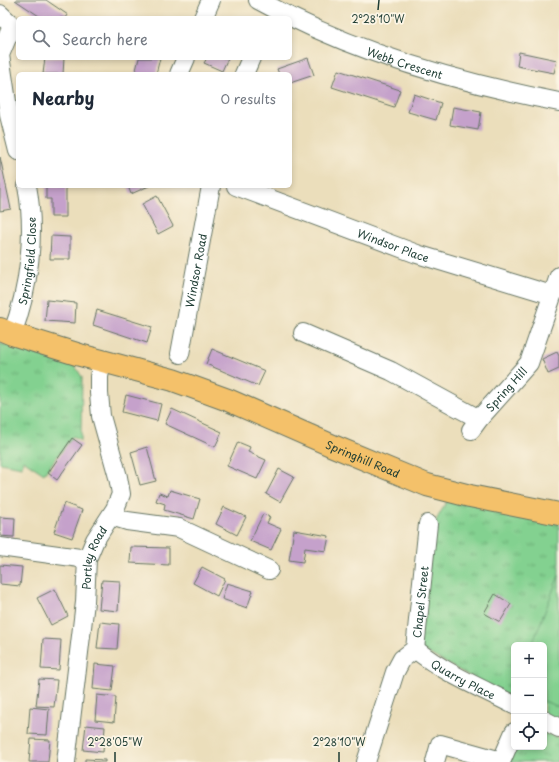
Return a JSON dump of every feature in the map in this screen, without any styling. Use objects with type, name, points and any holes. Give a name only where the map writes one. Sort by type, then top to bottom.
[{"type":"main road","name":"Springhill Road","points":[[6,332],[173,380],[228,400],[332,446],[427,485],[470,496],[559,514]]},
{"type":"street","points":[[204,16],[211,0]]},
{"type":"street","name":"Webb Crescent","points":[[266,9],[283,16]]},
{"type":"street","name":"Webb Crescent","points":[[292,20],[344,41],[408,64],[503,91],[559,102]]},
{"type":"street","points":[[10,24],[0,55],[4,118],[16,146]]},
{"type":"street","points":[[180,72],[185,60]]},
{"type":"street","points":[[245,72],[250,60]]},
{"type":"street","name":"Springfield Close","points":[[6,332],[16,324],[28,270],[31,232],[27,188]]},
{"type":"street","name":"Windsor Road","points":[[180,354],[210,188]]},
{"type":"street","name":"Windsor Place","points":[[241,188],[417,254],[552,295]]},
{"type":"street","name":"Spring Hill","points":[[303,333],[391,370],[475,425],[529,363],[559,276]]},
{"type":"street","name":"Portley Road","points":[[66,762],[85,602],[87,559],[95,540],[111,516],[121,494],[118,477],[101,416],[99,377],[102,360]]},
{"type":"street","points":[[111,516],[127,521],[179,528],[269,570]]},
{"type":"street","name":"Chapel Street","points":[[366,762],[395,672],[402,659],[415,650],[428,524]]},
{"type":"street","points":[[0,547],[87,559]]},
{"type":"street","name":"Quarry Place","points":[[415,650],[455,675],[511,703]]},
{"type":"street","points":[[547,722],[559,728]]},
{"type":"street","points":[[435,762],[440,744],[501,762],[511,739]]},
{"type":"green space","points":[[0,343],[75,366],[82,377],[81,441],[73,436],[44,474],[23,460],[22,467],[0,463]]},
{"type":"green space","points":[[452,492],[559,514],[559,724],[547,718],[547,642],[511,642],[511,699],[419,648],[434,524]]},
{"type":"green space","points":[[559,575],[559,707],[547,702],[547,642],[533,642]]},
{"type":"green space","points":[[547,734],[559,738],[559,762],[506,762],[512,750],[547,750]]},
{"type":"building","points":[[15,0],[46,0],[68,15],[67,16],[39,16]]},
{"type":"building","points":[[519,52],[557,60],[554,73],[517,66]]},
{"type":"building","points":[[308,58],[314,75],[292,82],[292,72],[278,72],[277,69]]},
{"type":"building","points":[[45,60],[64,60],[63,72],[43,72]]},
{"type":"building","points":[[138,60],[160,60],[156,72],[136,72]]},
{"type":"building","points":[[206,60],[227,60],[222,71],[204,63]]},
{"type":"building","points":[[338,70],[400,90],[394,107],[332,87]]},
{"type":"building","points":[[414,94],[441,103],[436,120],[408,112]]},
{"type":"building","points":[[453,107],[481,112],[478,130],[450,125]]},
{"type":"building","points":[[0,157],[11,209],[0,211]]},
{"type":"building","points":[[46,188],[66,188],[66,217],[51,217],[51,199],[46,199]]},
{"type":"building","points":[[129,188],[144,188],[131,194]]},
{"type":"building","points":[[157,196],[173,226],[158,234],[142,204]]},
{"type":"building","points":[[51,236],[70,237],[70,259],[50,259]]},
{"type":"building","points":[[47,300],[76,303],[75,323],[45,321]]},
{"type":"building","points":[[97,310],[152,327],[147,343],[93,325]]},
{"type":"building","points":[[212,349],[265,371],[258,386],[206,364]]},
{"type":"building","points":[[557,352],[559,356],[559,369],[548,374],[542,359]]},
{"type":"building","points":[[126,395],[161,404],[157,421],[122,412]]},
{"type":"building","points":[[172,409],[222,432],[215,447],[165,424]]},
{"type":"building","points":[[72,438],[82,445],[57,480],[48,473]]},
{"type":"building","points":[[238,442],[250,447],[248,452],[266,460],[257,479],[227,466]]},
{"type":"building","points":[[147,447],[156,481],[140,485],[131,452]]},
{"type":"building","points":[[279,469],[294,477],[280,502],[266,494]]},
{"type":"building","points":[[170,490],[200,499],[194,519],[164,510],[165,504],[156,501],[159,493],[168,496]]},
{"type":"building","points":[[64,503],[82,510],[72,538],[54,532]]},
{"type":"building","points":[[224,507],[246,517],[237,535],[216,524]]},
{"type":"building","points":[[263,514],[270,517],[267,523],[281,529],[271,550],[250,541]]},
{"type":"building","points":[[0,517],[15,518],[14,537],[0,536]]},
{"type":"building","points":[[294,530],[329,536],[326,551],[305,548],[303,562],[289,560]]},
{"type":"building","points":[[131,547],[169,548],[169,565],[130,563]]},
{"type":"building","points":[[0,565],[22,567],[20,586],[0,584]]},
{"type":"building","points":[[202,567],[225,579],[217,596],[193,583]]},
{"type":"building","points":[[102,580],[120,581],[118,611],[99,609]]},
{"type":"building","points":[[227,583],[253,591],[247,608],[222,599]]},
{"type":"building","points":[[55,589],[68,616],[51,625],[37,598]]},
{"type":"building","points":[[495,594],[511,604],[500,622],[484,613]]},
{"type":"building","points":[[100,622],[119,624],[117,649],[97,648]]},
{"type":"building","points":[[43,639],[61,640],[59,670],[41,669]]},
{"type":"building","points":[[95,664],[115,666],[112,691],[93,689]]},
{"type":"building","points":[[39,679],[57,680],[54,707],[36,706]]},
{"type":"building","points":[[97,695],[116,697],[114,722],[95,720]]},
{"type":"building","points":[[30,707],[49,709],[47,735],[28,734]]},
{"type":"building","points":[[86,725],[105,727],[103,752],[83,750]]},
{"type":"building","points":[[31,739],[50,740],[48,762],[29,762]]},
{"type":"building","points":[[85,759],[105,760],[105,762],[85,762]]}]
